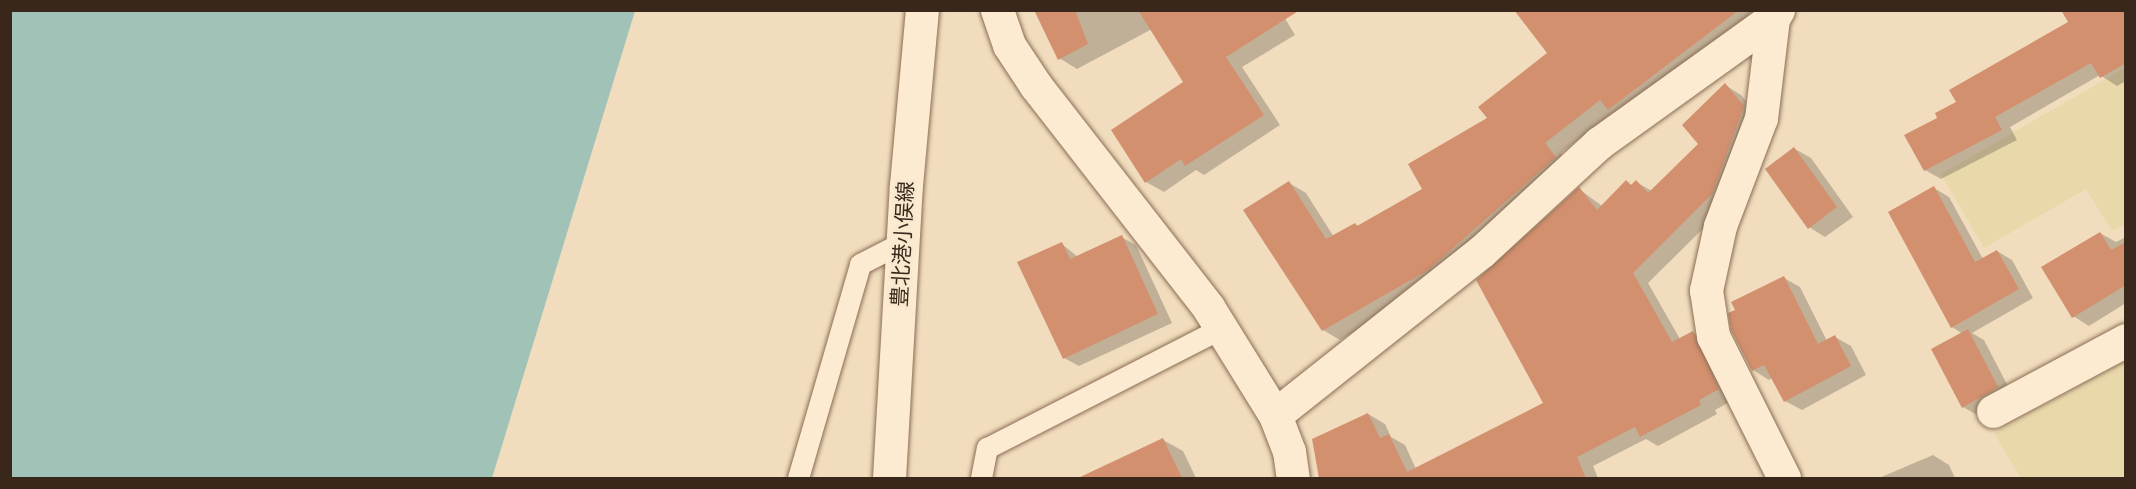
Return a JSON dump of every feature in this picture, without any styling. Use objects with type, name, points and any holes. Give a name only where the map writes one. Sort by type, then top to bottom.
[{"type":"street","name":"豊北港小俣線","points":[[890,478],[903,242],[922,10]]},
{"type":"street","points":[[997,10],[1009,45],[1036,86],[1221,328],[1275,415],[1289,451],[1293,478]]},
{"type":"street","points":[[1275,415],[1482,251],[1599,143],[1776,14]]},
{"type":"street","points":[[1776,14],[1761,118],[1720,226],[1706,290],[1713,336],[1784,478]]},
{"type":"street","points":[[1993,411],[2126,340]]},
{"type":"lane","points":[[798,478],[860,264],[903,242]]},
{"type":"lane","points":[[981,478],[987,448],[1221,328]]},
{"type":"shaded area","points":[[2125,68],[2125,224],[2112,231],[2086,189],[1984,248],[1941,174]]},
{"type":"shaded area","points":[[2125,361],[2125,478],[2021,478],[1994,433]]},
{"type":"water","points":[[10,11],[635,11],[492,478],[11,478]]},
{"type":"building","points":[[1034,10],[1075,10],[1088,44],[1058,60]]},
{"type":"building","points":[[1138,10],[1300,10],[1226,57],[1264,115],[1185,166],[1181,159],[1145,183],[1111,130],[1183,82]]},
{"type":"building","points":[[1514,10],[1739,10],[1608,110],[1600,100],[1545,143],[1556,157],[1428,270],[1322,331],[1243,210],[1289,181],[1326,239],[1355,223],[1357,226],[1422,189],[1408,164],[1487,118],[1478,107],[1547,53]]},
{"type":"building","points":[[2061,10],[2126,10],[2126,63],[2100,78],[2091,63],[1995,117],[2002,130],[1924,171],[1904,135],[1937,118],[1935,113],[1956,102],[1949,90],[2068,22]]},
{"type":"building","points":[[1725,83],[1744,106],[1712,194],[1633,273],[1672,342],[1693,331],[1719,389],[1699,400],[1701,405],[1640,437],[1635,427],[1577,457],[1586,478],[1319,478],[1312,439],[1368,413],[1380,438],[1389,434],[1407,472],[1543,403],[1476,280],[1579,187],[1597,210],[1626,180],[1631,185],[1636,180],[1648,193],[1698,144],[1682,125]]},
{"type":"building","points":[[1794,147],[1837,207],[1808,229],[1765,169]]},
{"type":"building","points":[[1934,186],[1975,262],[1997,250],[2019,289],[1951,328],[1888,212]]},
{"type":"building","points":[[2100,232],[2111,250],[2126,242],[2126,285],[2072,318],[2041,267]]},
{"type":"building","points":[[1122,235],[1158,314],[1063,359],[1017,262],[1062,242],[1070,259]]},
{"type":"building","points":[[1784,276],[1818,344],[1835,335],[1851,366],[1784,402],[1764,365],[1752,371],[1731,330],[1728,313],[1735,310],[1731,302]]},
{"type":"building","points":[[1968,329],[1998,387],[1962,408],[1931,349]]},
{"type":"building","points":[[1163,438],[1182,478],[1078,478]]}]
